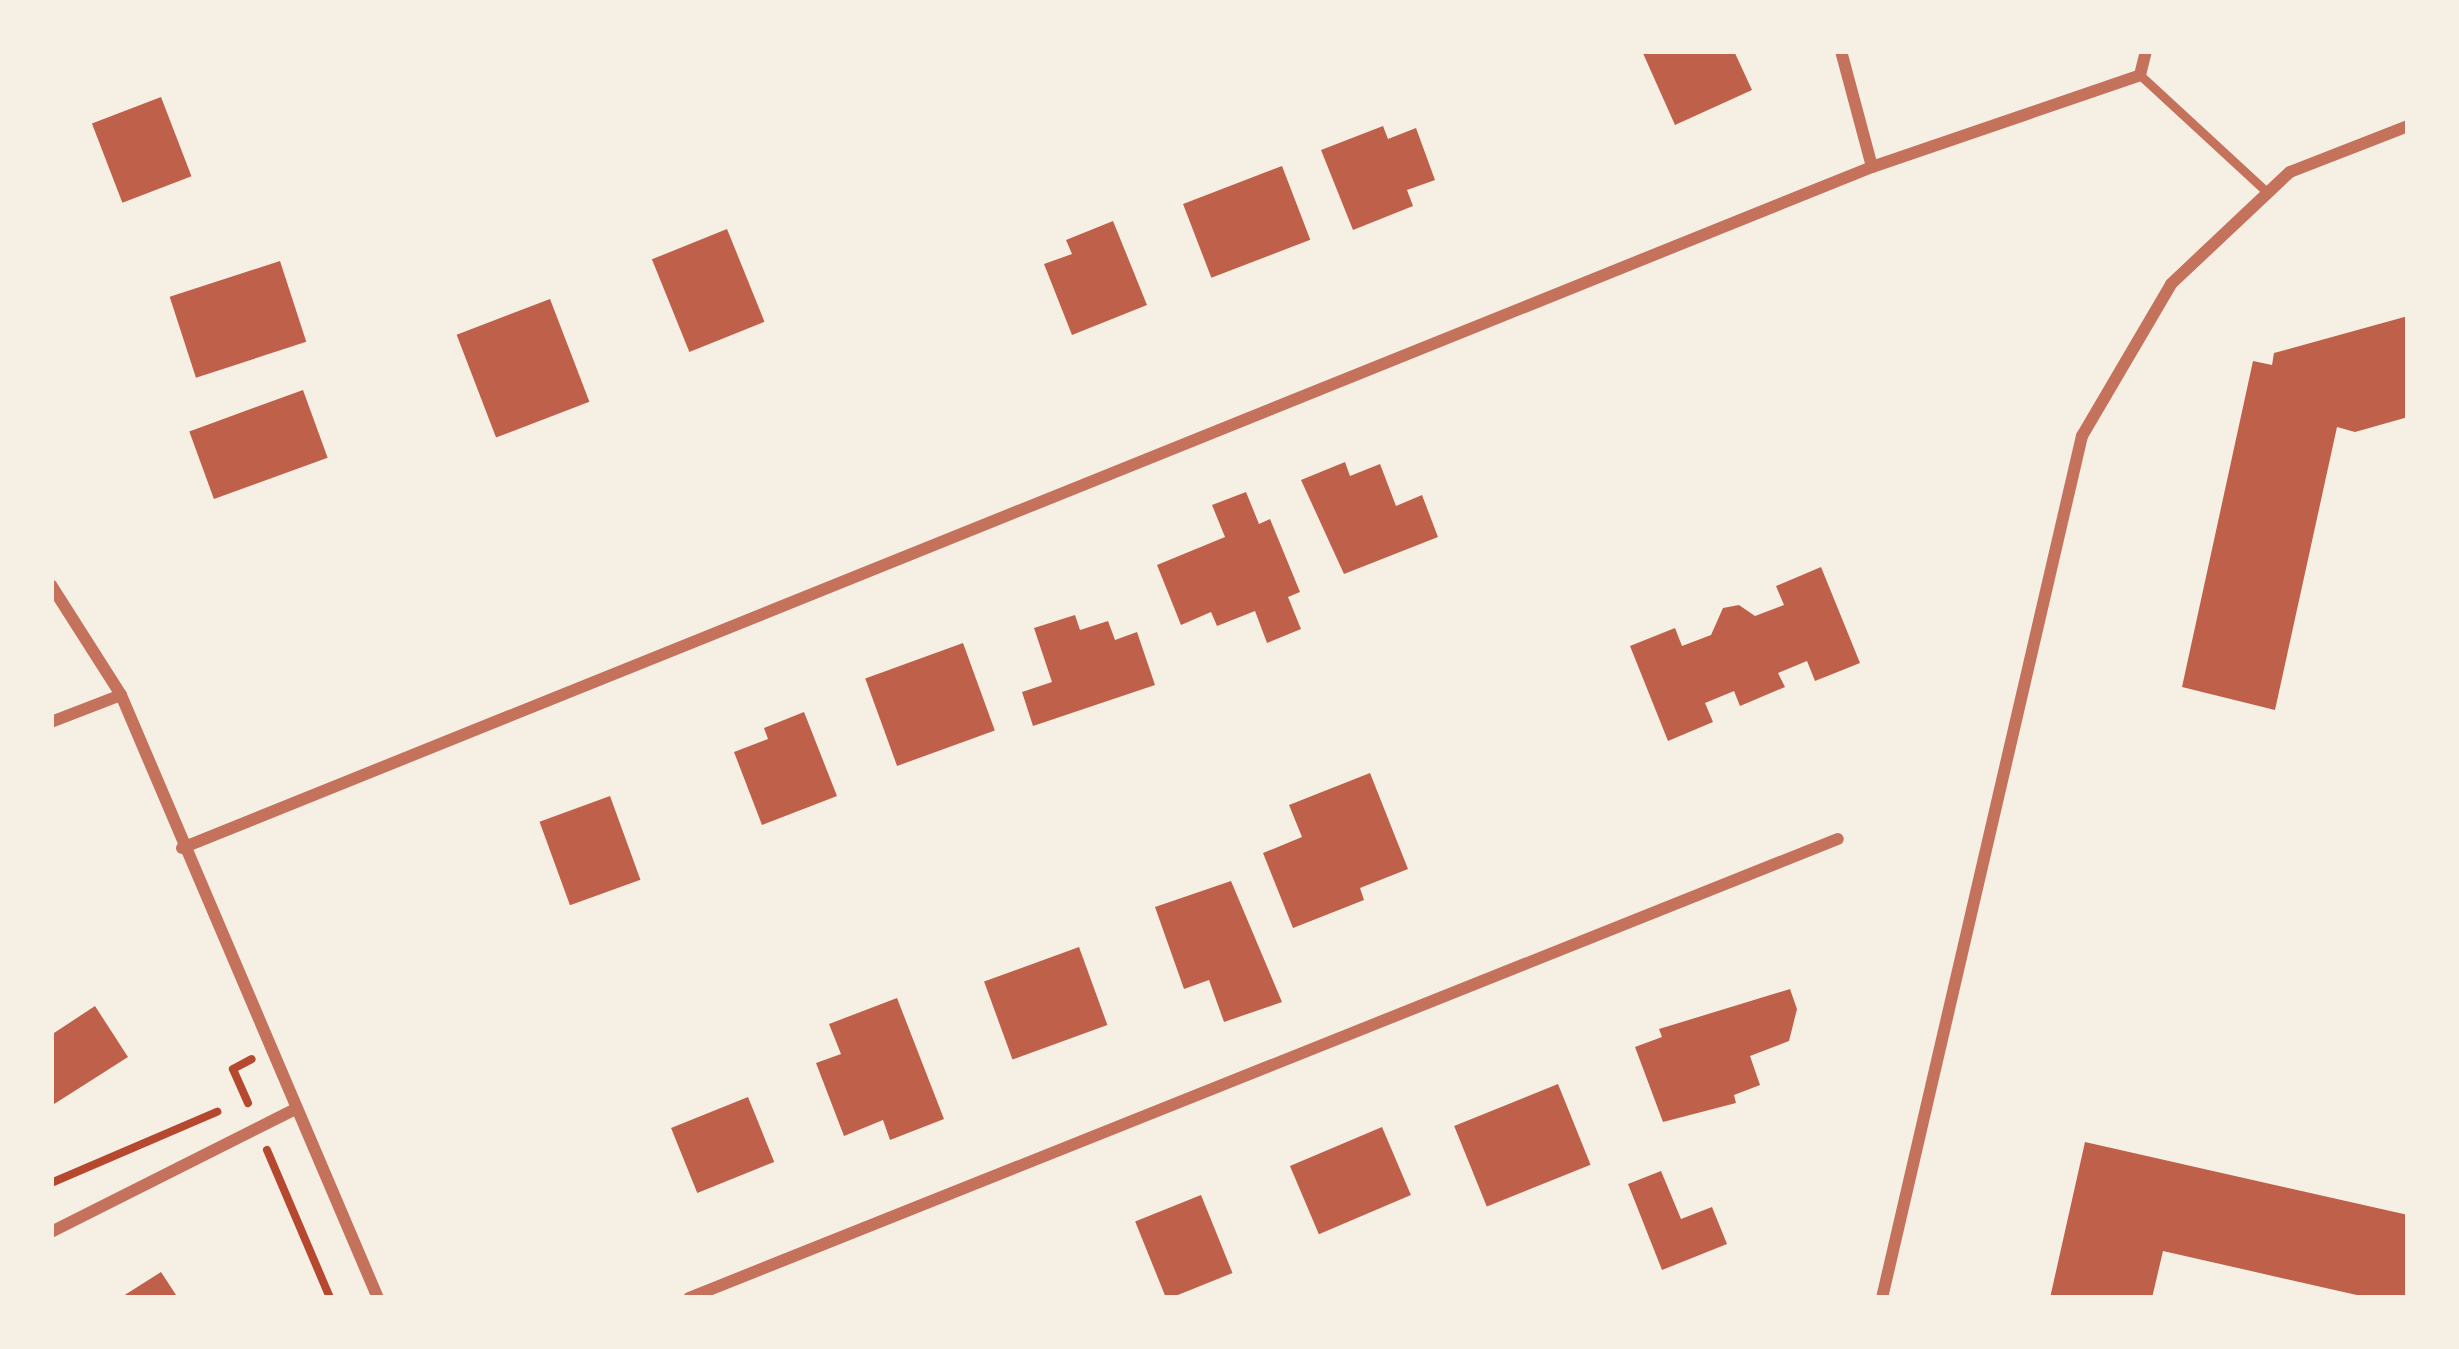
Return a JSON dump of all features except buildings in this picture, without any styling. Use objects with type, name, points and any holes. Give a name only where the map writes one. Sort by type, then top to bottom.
[{"type":"street","points":[[1841,51],[1872,167]]},
{"type":"street","points":[[182,848],[1872,167],[2140,75],[2146,51]]},
{"type":"street","points":[[1882,1298],[2082,436],[2171,284],[2290,172],[2408,126]]},
{"type":"street","points":[[51,585],[121,695],[182,848],[378,1298]]},
{"type":"street","points":[[51,722],[121,695]]},
{"type":"street","points":[[688,1298],[1838,839]]},
{"type":"street","points":[[51,1232],[296,1109]]},
{"type":"lane","points":[[2140,75],[2268,193]]},
{"type":"path","points":[[269,1051],[233,1069],[330,1298]]},
{"type":"path","points":[[51,1183],[247,1100]]}]
